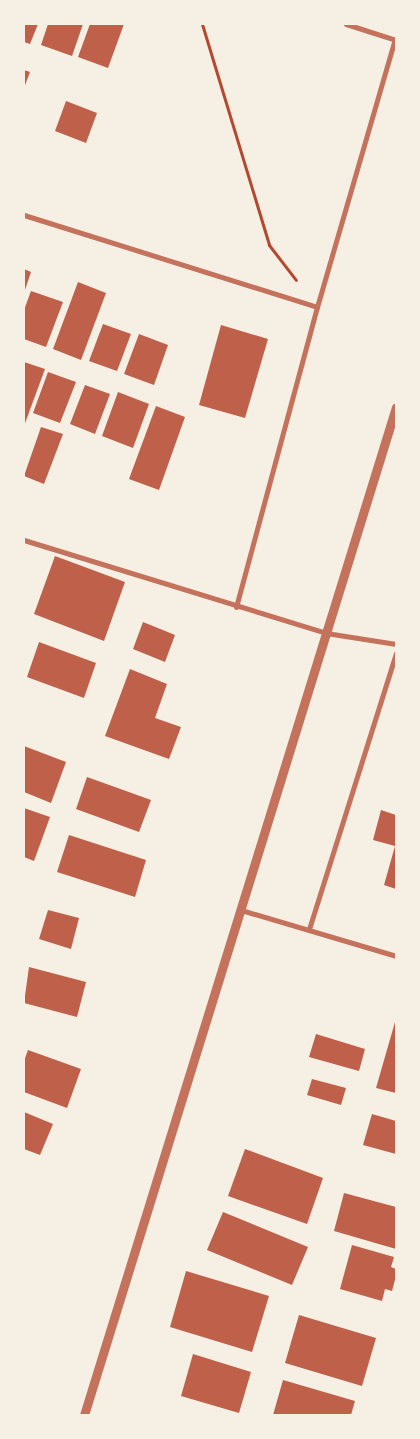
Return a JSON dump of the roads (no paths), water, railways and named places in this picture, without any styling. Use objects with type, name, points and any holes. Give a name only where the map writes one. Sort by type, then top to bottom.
[{"type":"street","points":[[236,607],[317,307],[396,40],[346,24]]},
{"type":"street","points":[[24,215],[317,307]]},
{"type":"street","points":[[84,1415],[396,406]]},
{"type":"street","points":[[24,540],[236,607],[326,633],[396,644]]},
{"type":"street","points":[[309,930],[396,653]]},
{"type":"street","points":[[241,910],[396,956]]}]
